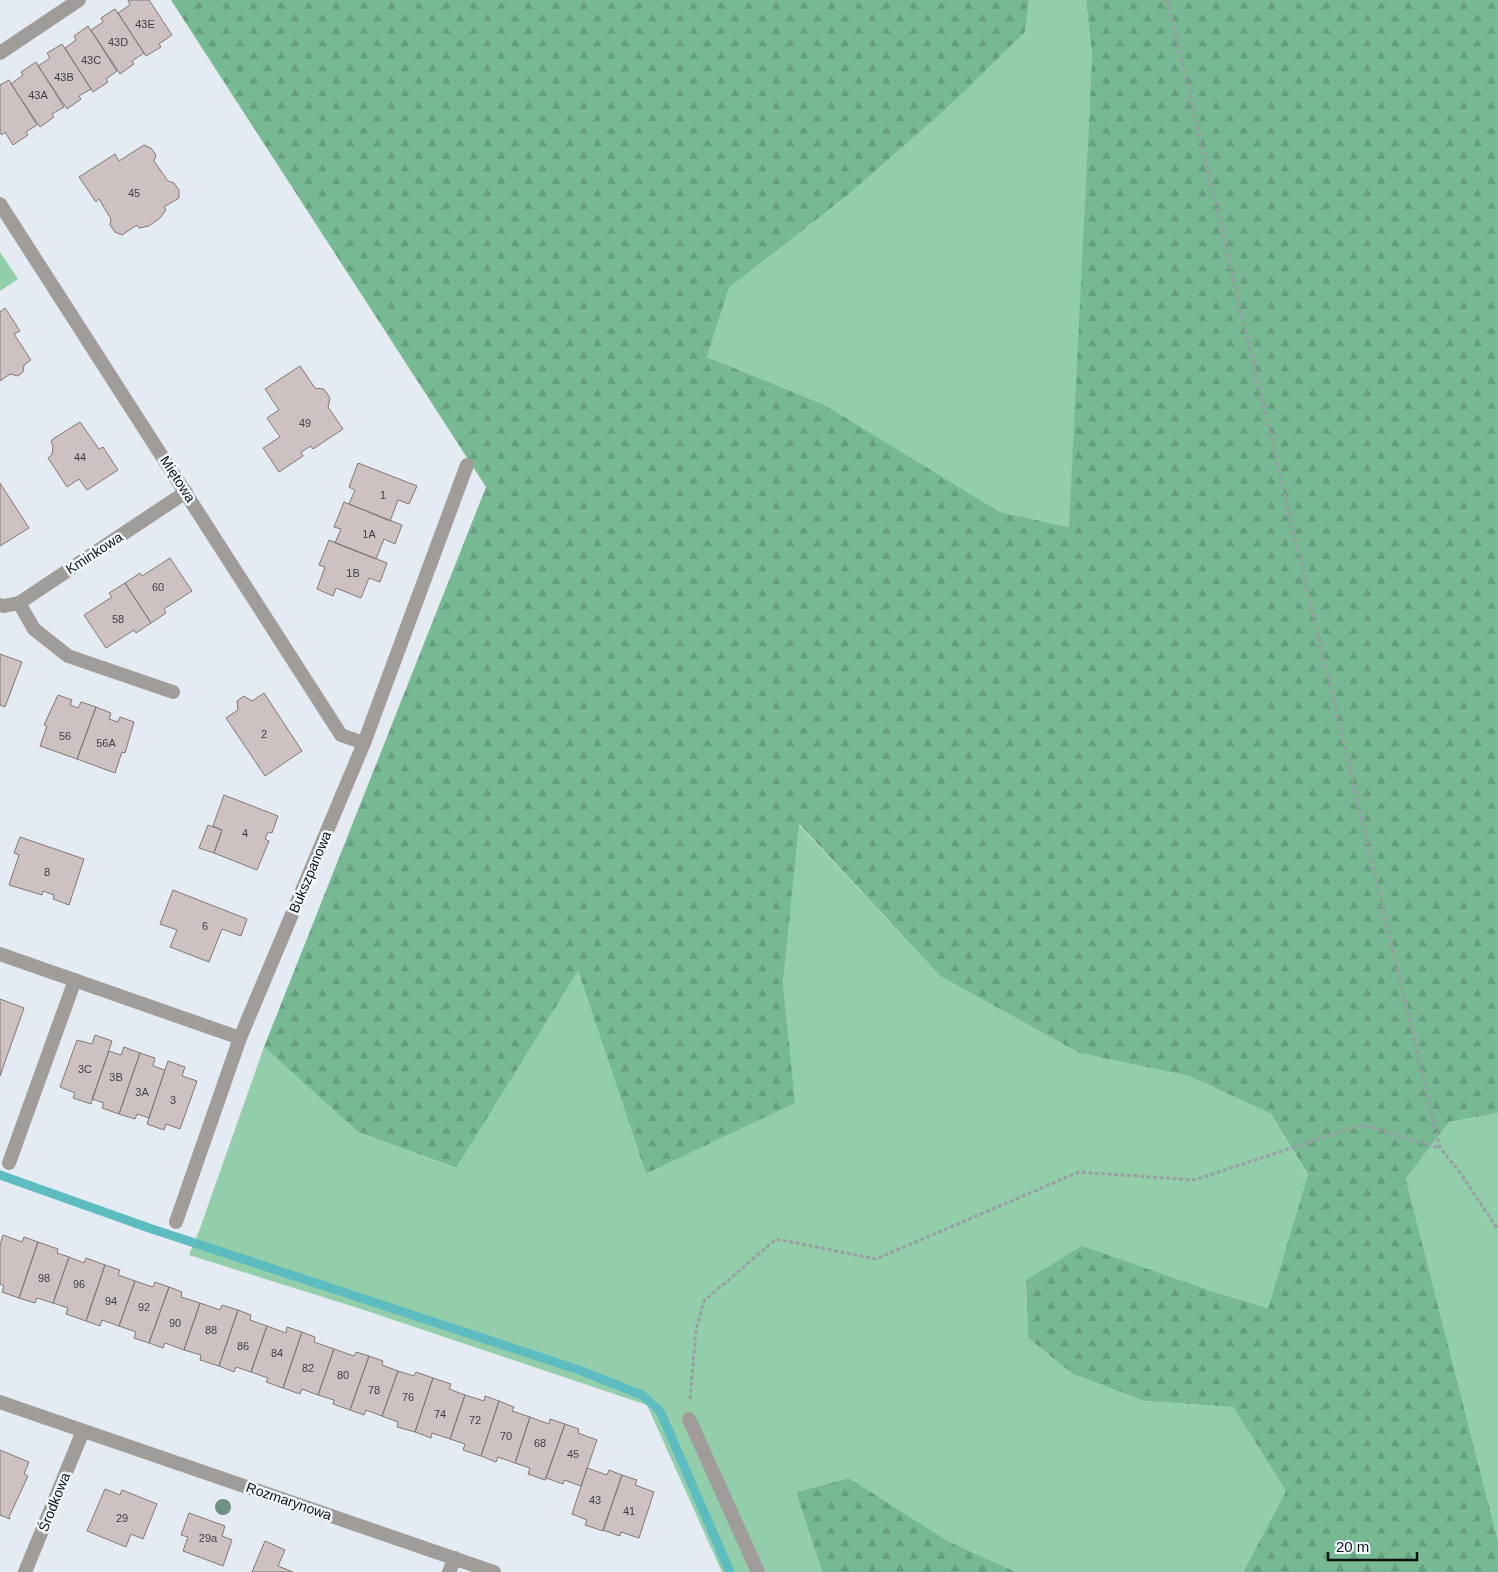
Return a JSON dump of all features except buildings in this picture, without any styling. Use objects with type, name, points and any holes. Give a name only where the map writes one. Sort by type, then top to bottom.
[{"type":"street","points":[[0,53],[79,0]]},
{"type":"street","name":"Miętowa","points":[[0,204],[341,735],[364,744]]},
{"type":"street","name":"Bukszpanowa","points":[[176,1222],[240,1038],[364,744],[467,465]]},
{"type":"street","name":"Kminkowa","points":[[0,605],[19,603],[186,492]]},
{"type":"street","points":[[19,603],[34,629],[68,656],[173,692]]},
{"type":"street","points":[[0,954],[240,1038]]},
{"type":"street","points":[[9,1163],[75,980]]},
{"type":"street","name":"Rozmarynowa","points":[[0,1402],[494,1572]]},
{"type":"street","points":[[689,1419],[758,1572]]},
{"type":"street","name":"Środkowa","points":[[25,1572],[83,1431]]},
{"type":"street","points":[[449,1572],[455,1558]]},
{"type":"path","points":[[1167,0],[1440,1148],[1461,1174],[1498,1230]]},
{"type":"path","points":[[689,1419],[696,1330],[704,1301],[776,1239],[876,1259],[1079,1172],[1194,1180],[1362,1125],[1440,1148]]},
{"type":"green space","points":[[171,0],[1029,0],[1025,32],[945,110],[849,194],[729,288],[707,357],[825,405],[1000,512],[1069,527],[1092,57],[1086,0],[1498,0],[1498,1113],[1449,1122],[1406,1179],[1498,1541],[1498,1572],[1243,1572],[1286,1491],[1233,1407],[1144,1401],[1073,1374],[1028,1338],[1026,1280],[1082,1246],[1208,1290],[1268,1308],[1308,1175],[1271,1114],[1189,1076],[1079,1053],[940,976],[799,824],[783,983],[795,1103],[646,1174],[578,971],[456,1168],[358,1132],[264,1047],[486,487]]},
{"type":"green space","points":[[1029,0],[1086,0],[1092,57],[1070,527],[1000,512],[825,405],[707,357],[729,288],[849,194],[945,110],[1024,32]]},
{"type":"green space","points":[[0,252],[18,279],[0,291]]},
{"type":"green space","points":[[798,824],[940,976],[1079,1053],[1189,1076],[1271,1114],[1308,1176],[1268,1308],[1208,1290],[1026,1280],[1028,1338],[1073,1374],[1144,1401],[1233,1407],[1286,1491],[1243,1572],[1016,1572],[948,1541],[849,1478],[796,1492],[822,1572],[722,1572],[647,1405],[361,1309],[189,1255],[264,1047],[358,1132],[455,1168],[578,971],[646,1174],[794,1103],[783,983]]},
{"type":"green space","points":[[1498,1113],[1498,1541],[1406,1179],[1449,1122]]},
{"type":"green space","points":[[849,1478],[948,1541],[1016,1572],[822,1572],[796,1492]]},
{"type":"waterway","points":[[0,1175],[149,1228],[579,1370],[642,1395],[660,1411],[730,1572]]}]
